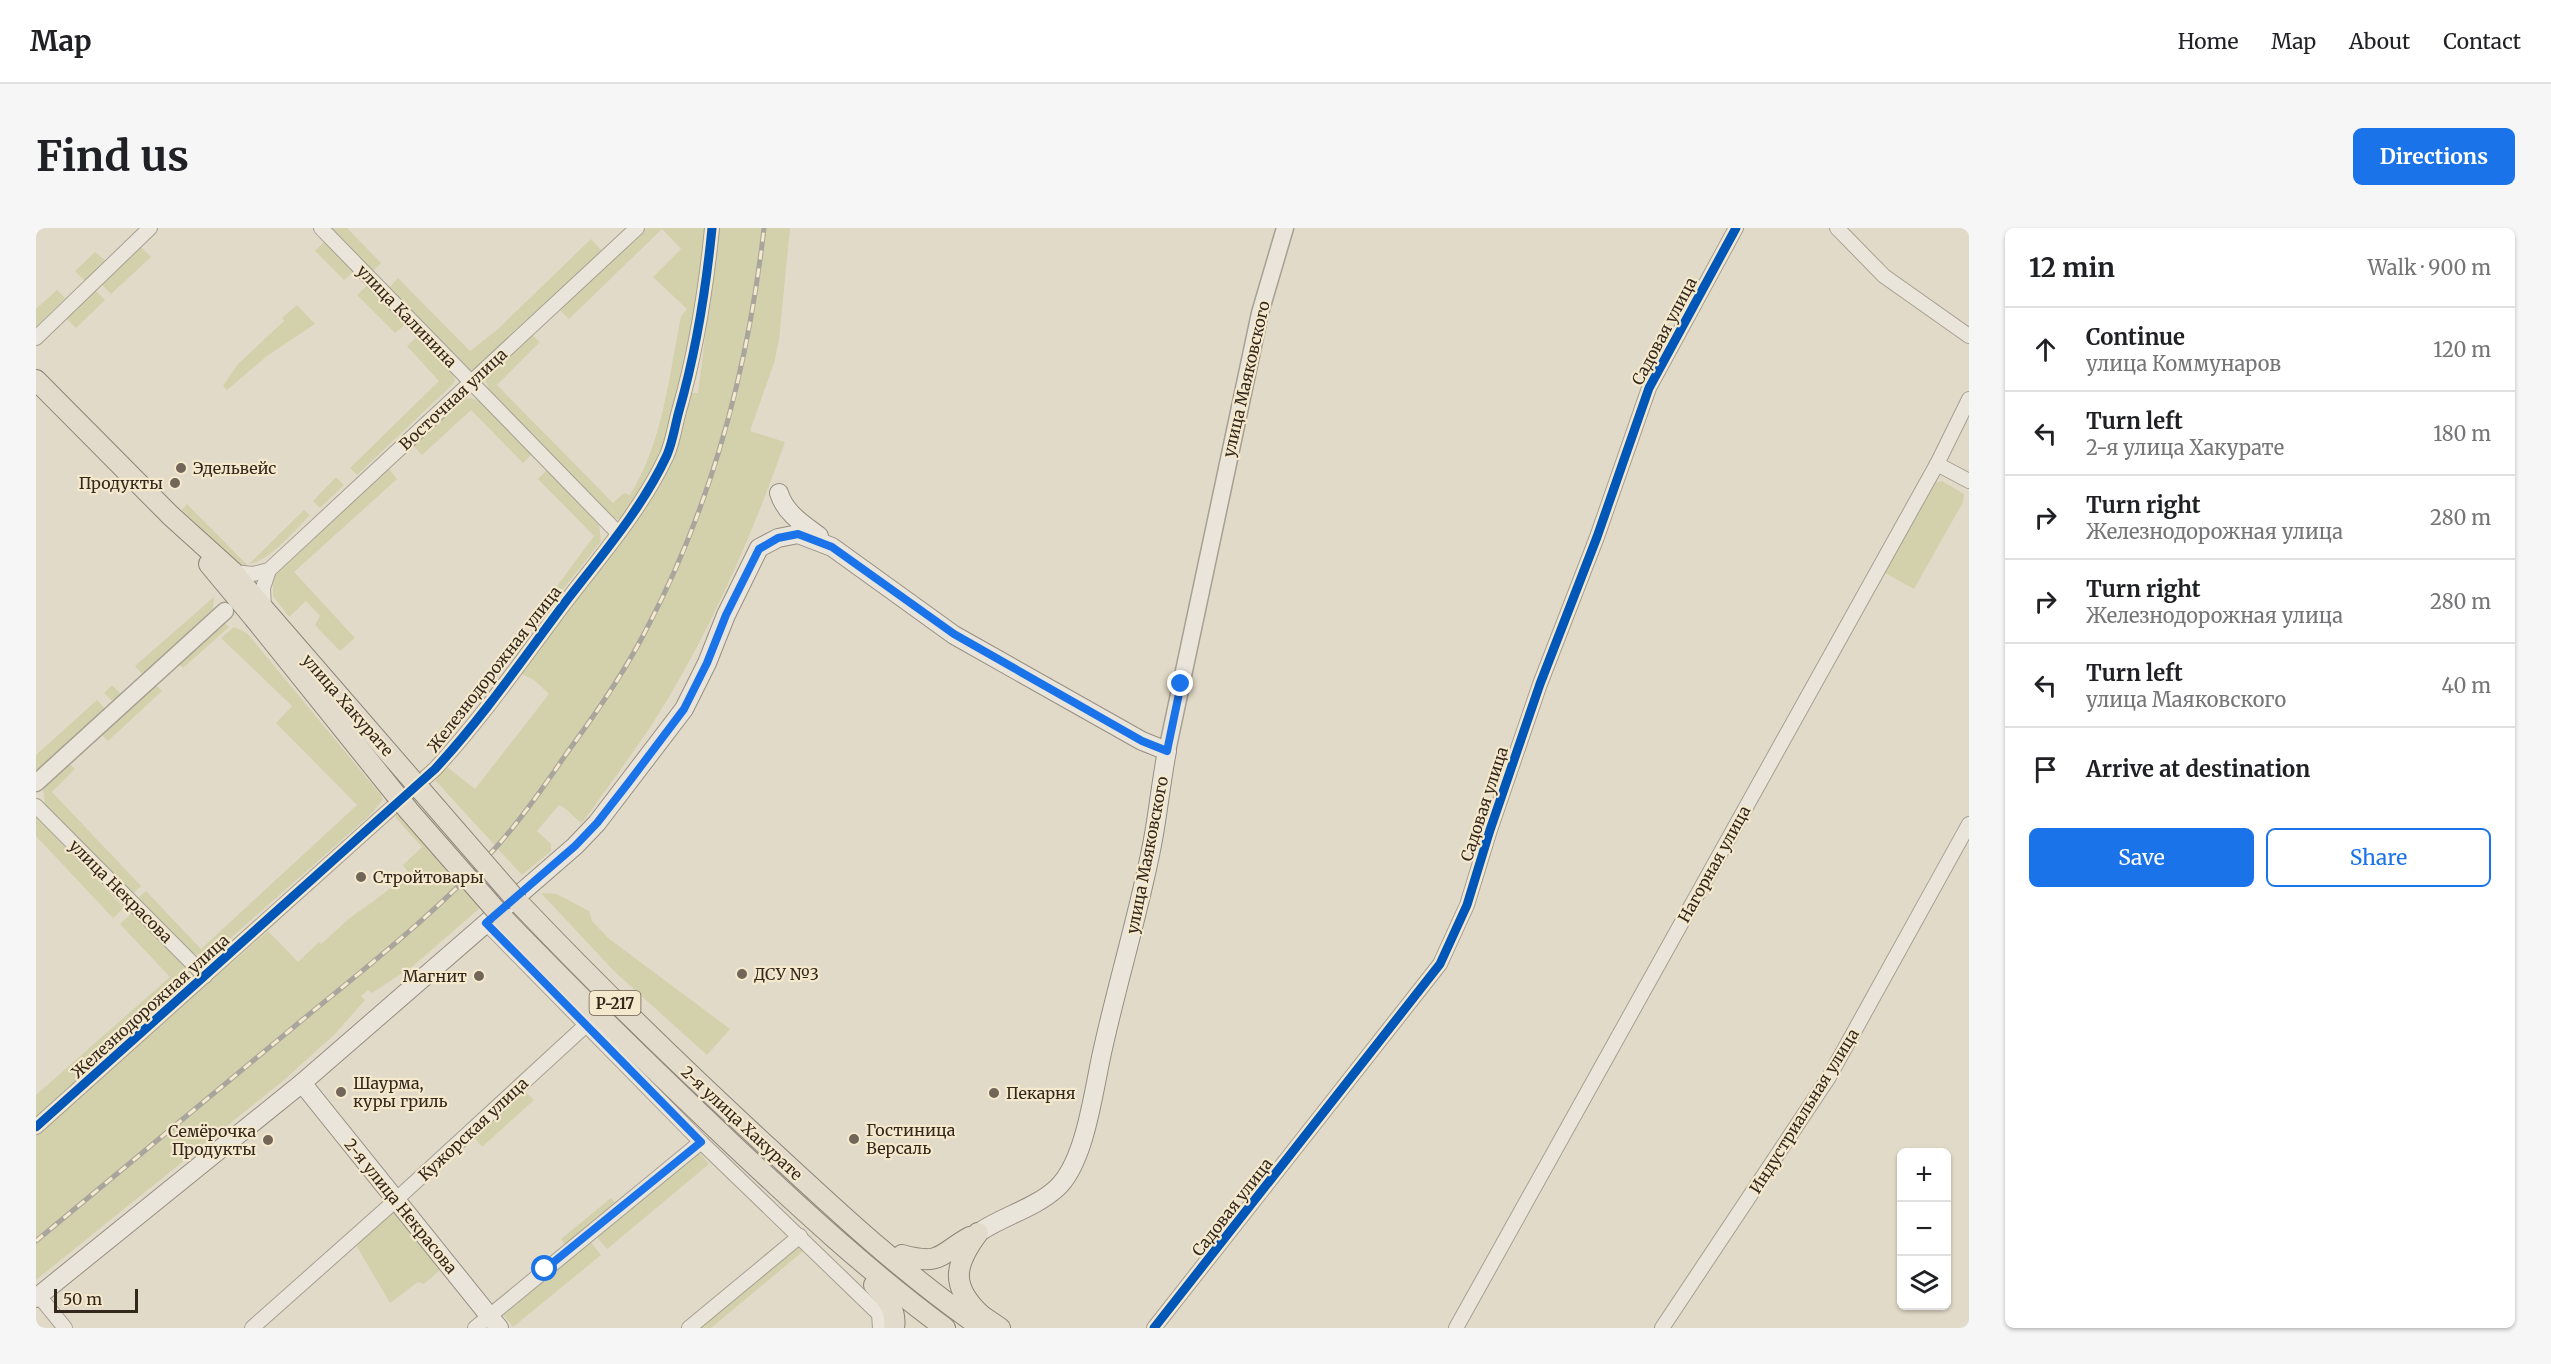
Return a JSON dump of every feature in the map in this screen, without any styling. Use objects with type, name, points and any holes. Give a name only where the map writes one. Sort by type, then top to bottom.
[{"type":"main road","name":"улица Хакурате","points":[[36,380],[228,577],[493,920]]},
{"type":"main road","points":[[779,494],[790,512],[832,547],[954,634],[1142,741],[1167,751]]},
{"type":"main road","points":[[38,1297],[302,1083],[493,920],[575,846],[597,823],[684,709],[707,663],[726,615],[759,549],[778,538],[798,534],[832,547]]},
{"type":"main road","name":"улица Хакурате","points":[[257,615],[518,902]]},
{"type":"main road","name":"улица Маяковского","points":[[983,1230],[1058,1188],[1074,1164],[1082,1143],[1104,1042],[1136,918],[1152,845],[1167,751]]},
{"type":"main road","name":"2-я улица Хакурате","points":[[518,902],[613,1000],[828,1203],[897,1263],[986,1323]]},
{"type":"main road","name":"2-я улица Хакурате","points":[[493,920],[813,1219],[885,1281],[945,1328]]},
{"type":"main road","name":"2-я улица Некрасова","points":[[302,1083],[494,1322]]},
{"type":"main road","points":[[828,1203],[870,1228],[986,1323]]},
{"type":"main road","points":[[813,1219],[890,1303],[894,1314],[894,1328]]},
{"type":"main road","points":[[902,1255],[931,1260],[942,1257],[983,1230]]},
{"type":"main road","points":[[983,1230],[962,1259],[959,1280],[962,1296],[986,1323]]},
{"type":"main road","points":[[875,1286],[929,1328]]},
{"type":"street","points":[[36,338],[150,228]]},
{"type":"street","name":"улица Калинина","points":[[321,228],[618,533]]},
{"type":"street","name":"Восточная улица","points":[[269,570],[637,228]]},
{"type":"street","name":"Железнодорожная улица","points":[[36,1127],[435,769],[474,725],[646,494],[668,453],[697,333],[712,228]]},
{"type":"street","name":"улица Маяковского","points":[[1167,751],[1260,313],[1285,228]]},
{"type":"street","name":"Садовая улица","points":[[1154,1328],[1440,964],[1467,905],[1540,684],[1597,537],[1649,388],[1736,228]]},
{"type":"street","points":[[1837,228],[1884,276],[1969,336]]},
{"type":"street","name":"Нагорная улица","points":[[1456,1328],[1937,464],[1969,399]]},
{"type":"street","points":[[1937,464],[1969,481]]},
{"type":"street","points":[[36,783],[225,611],[229,594],[228,577],[269,570],[257,615],[246,610],[225,611]]},
{"type":"street","name":"улица Некрасова","points":[[36,806],[205,976]]},
{"type":"street","name":"Индустриальная улица","points":[[1662,1328],[1829,1077],[1969,824]]},
{"type":"street","points":[[493,920],[586,1025],[701,1142],[879,1314],[880,1328]]},
{"type":"street","name":"Кужорская улица","points":[[252,1328],[396,1200],[586,1025]]},
{"type":"street","points":[[475,1328],[494,1322],[701,1142]]},
{"type":"street","points":[[690,1328],[800,1236]]},
{"type":"street","points":[[38,1297],[65,1328]]},
{"type":"green space","points":[[326,228],[347,228],[381,263],[374,270],[368,269]]},
{"type":"green space","points":[[647,228],[708,228],[699,299],[672,426],[654,473],[621,519],[616,519],[605,511],[490,392],[485,380],[531,334],[540,342],[497,385],[613,503],[624,493],[630,495],[641,475],[657,431],[681,316],[687,309],[653,277],[681,249],[662,229],[569,319],[558,308]]},
{"type":"green space","points":[[719,228],[790,228],[779,340],[774,363],[750,431],[785,442],[726,588],[672,692],[643,738],[582,823],[559,805],[537,831],[551,844],[551,851],[522,875],[435,780],[447,767],[475,789],[549,694],[534,680],[522,674],[637,516],[690,393],[698,393]]},
{"type":"green space","points":[[591,239],[604,253],[474,371],[463,368],[388,289],[398,278],[470,351],[497,330]]},
{"type":"green space","points":[[325,241],[354,271],[344,280],[315,251]]},
{"type":"green space","points":[[139,245],[151,257],[111,294],[100,283]]},
{"type":"green space","points":[[95,252],[106,261],[85,281],[75,271]]},
{"type":"green space","points":[[368,285],[406,324],[395,333],[357,295]]},
{"type":"green space","points":[[94,289],[105,300],[76,328],[65,317]]},
{"type":"green space","points":[[57,290],[65,298],[36,327],[36,309]]},
{"type":"green space","points":[[297,305],[315,324],[267,356],[227,390],[223,386],[238,364],[284,321],[282,318]]},
{"type":"green space","points":[[417,337],[451,369],[455,380],[357,475],[350,468],[439,381],[407,346]]},
{"type":"green space","points":[[471,398],[480,401],[532,454],[523,463],[471,410],[422,455],[413,445],[460,400]]},
{"type":"green space","points":[[388,468],[397,479],[294,572],[355,638],[340,651],[315,625],[320,616],[306,601],[289,617],[273,596],[273,578],[276,572]]},
{"type":"green space","points":[[547,470],[599,525],[601,541],[557,597],[552,593],[594,536],[538,479]]},
{"type":"green space","points":[[336,477],[344,485],[320,508],[313,501]]},
{"type":"green space","points":[[1942,481],[1964,494],[1963,502],[1914,589],[1885,573],[1928,492],[1934,483]]},
{"type":"green space","points":[[187,504],[250,568],[237,564],[182,510]]},
{"type":"green space","points":[[304,510],[310,515],[290,536],[274,551],[257,562],[249,564]]},
{"type":"green space","points":[[214,597],[213,609],[143,675],[135,666]]},
{"type":"green space","points":[[222,621],[229,627],[183,668],[178,663]]},
{"type":"green space","points":[[234,627],[247,633],[383,800],[369,816],[216,951],[197,954],[190,953],[137,899],[146,891],[201,949],[357,805],[276,723],[292,706],[221,638]]},
{"type":"green space","points":[[493,665],[501,672],[442,746],[433,737]]},
{"type":"green space","points":[[154,683],[162,691],[108,741],[100,733]]},
{"type":"green space","points":[[112,685],[121,694],[113,702],[104,693]]},
{"type":"green space","points":[[97,700],[105,709],[36,774],[36,755]]},
{"type":"green space","points":[[67,762],[75,769],[52,792],[141,886],[133,894],[45,805],[43,787]]},
{"type":"green space","points":[[397,814],[480,908],[413,966],[372,993],[368,990],[361,996],[365,1000],[335,1034],[284,1080],[36,1280],[36,1132],[268,931],[298,962],[319,942],[321,944],[397,882],[408,872],[403,865],[422,847],[395,817]]},
{"type":"green space","points":[[36,816],[124,908],[113,918],[36,836]]},
{"type":"green space","points":[[541,893],[557,894],[589,911],[592,921],[608,938],[730,1029],[707,1055],[615,972]]},
{"type":"green space","points":[[132,913],[189,971],[188,982],[36,1122],[36,1095],[170,977],[120,924]]},
{"type":"green space","points":[[526,1092],[534,1100],[482,1147],[474,1137]]},
{"type":"green space","points":[[697,1150],[709,1164],[607,1249],[595,1235]]},
{"type":"green space","points":[[611,1198],[615,1203],[565,1245],[561,1239]]},
{"type":"green space","points":[[394,1210],[440,1270],[424,1284],[418,1282],[390,1303],[356,1245]]},
{"type":"green space","points":[[589,1240],[601,1255],[513,1327],[501,1312]]},
{"type":"green space","points":[[797,1242],[807,1248],[711,1328],[691,1328]]},
{"type":"railway","points":[[36,1241],[378,958],[453,892],[499,844],[544,786],[629,662],[669,583],[690,534],[724,435],[737,384],[748,333],[764,228]]},
{"type":"cycle path","points":[[36,1127],[435,769],[486,709],[620,532],[657,475],[671,444],[695,343],[712,228]]},
{"type":"cycle path","points":[[1154,1328],[1440,964],[1467,905],[1540,684],[1597,537],[1649,388],[1736,228]]},
{"type":"place","name":"Эдельвейс","points":[[181,468]]},
{"type":"place","name":"Продукты","points":[[175,483]]},
{"type":"place","name":"Стройтовары","points":[[361,877]]},
{"type":"place","name":"ДСУ №3","points":[[742,974]]},
{"type":"place","name":"Магнит","points":[[479,976]]},
{"type":"place","name":"Шаурма, куры гриль","points":[[341,1092]]},
{"type":"place","name":"Пекарня","points":[[994,1093]]},
{"type":"place","name":"Гостиница Версаль","points":[[854,1139]]},
{"type":"place","name":"Семёрочка Продукты","points":[[268,1140]]},
{"type":"route","points":[[545,1269],[701,1142],[486,923],[575,846],[597,823],[684,709],[707,663],[726,615],[759,549],[778,538],[798,534],[832,547],[954,634],[1142,741],[1167,751],[1181,684]]}]
